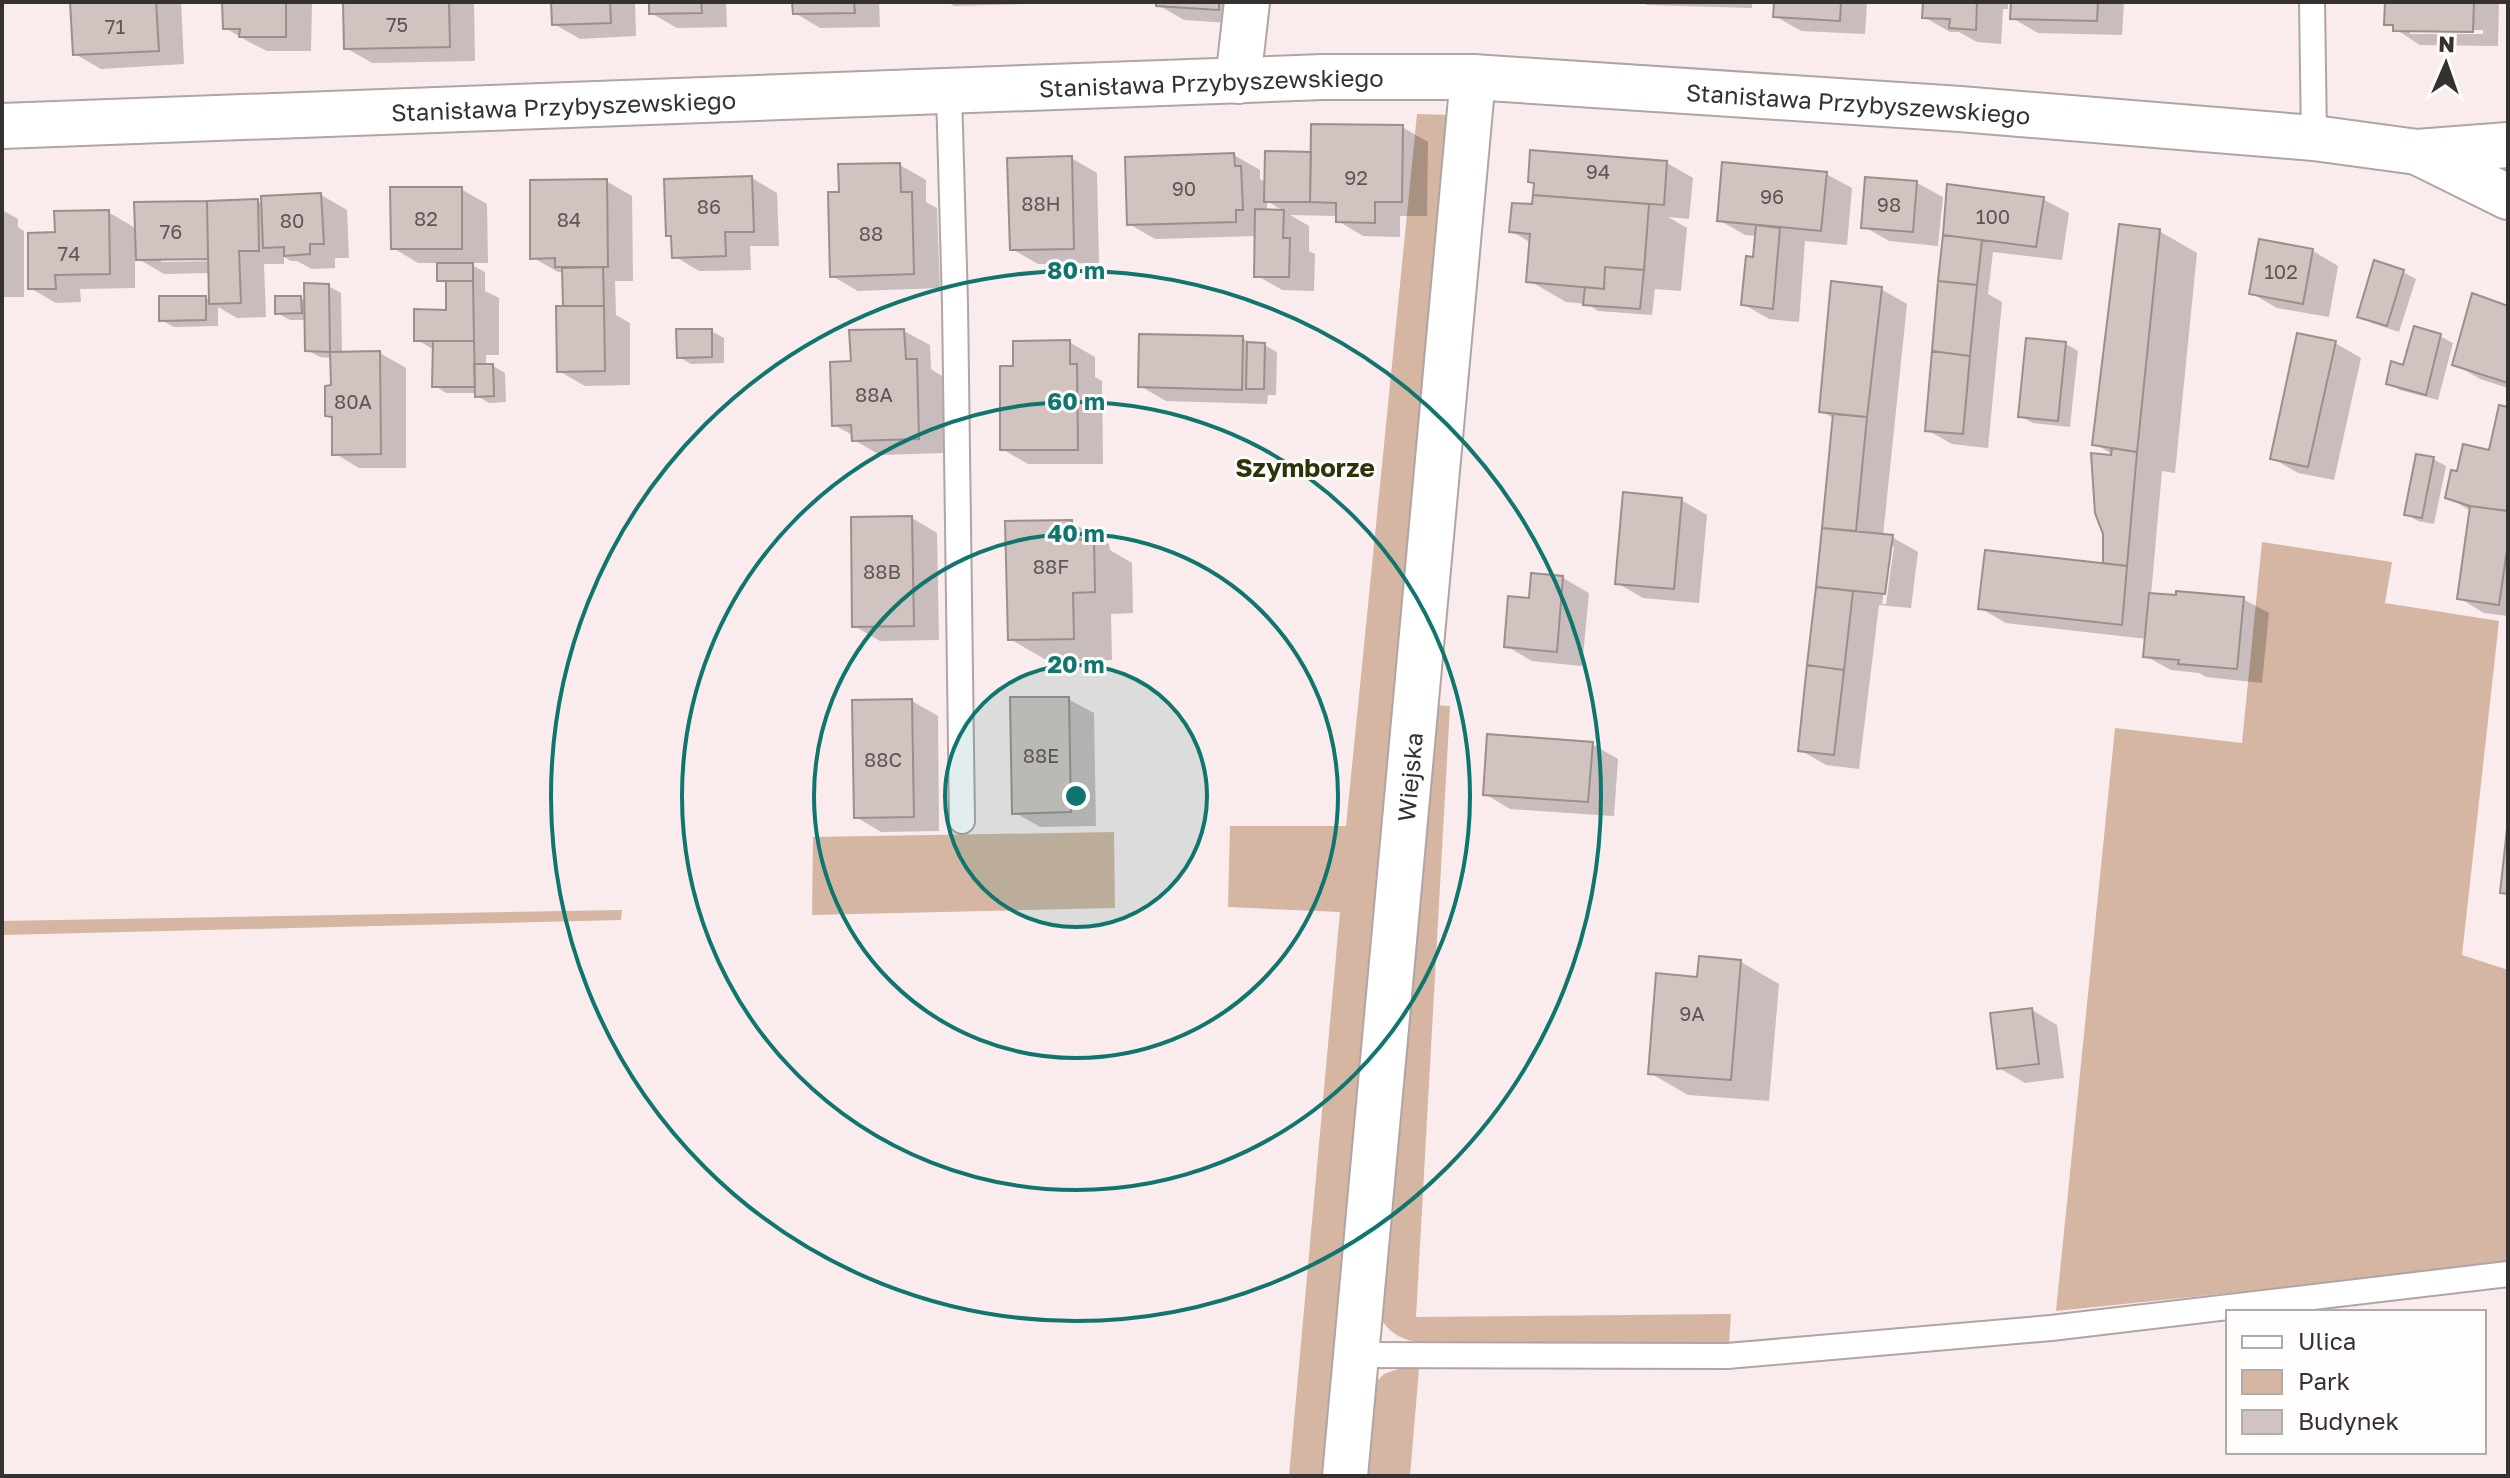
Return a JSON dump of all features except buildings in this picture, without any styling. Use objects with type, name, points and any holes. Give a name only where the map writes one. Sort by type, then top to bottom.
[{"type":"street","points":[[1238,81],[1247,2]]},
{"type":"street","name":"Stanisława Przybyszewskiego","points":[[2,126],[1323,77],[1473,77],[1960,109],[2314,138],[2417,152],[2508,145]]},
{"type":"street","name":"Wiejska","points":[[1345,1476],[1473,77]]},
{"type":"street","name":"Stanisława Przybyszewskiego","points":[[2417,152],[2508,197]]},
{"type":"lane","points":[[2312,2],[2314,138]]},
{"type":"lane","points":[[949,93],[962,821]]},
{"type":"lane","points":[[1356,1355],[1727,1356],[2051,1328],[2508,1274]]},
{"type":"green space","points":[[1417,114],[1450,115],[1326,1476],[1289,1476],[1340,912],[1228,907],[1230,826],[1346,826]]},
{"type":"green space","points":[[2262,542],[2392,562],[2385,603],[2499,621],[2462,955],[2508,970],[2508,1264],[2056,1311],[2115,728],[2242,743]]},
{"type":"green space","points":[[1431,705],[1450,706],[1416,1317],[1731,1314],[1729,1343],[1428,1344],[1398,1336],[1376,1312]]},
{"type":"green space","points":[[1114,832],[1115,908],[812,915],[813,837]]},
{"type":"green space","points":[[622,910],[621,920],[2,935],[2,921]]},
{"type":"green space","points":[[1401,1368],[1419,1369],[1410,1476],[1358,1476],[1374,1384],[1384,1374]]},
{"type":"district","name":"Szymborze","points":[[1305,467]]}]
